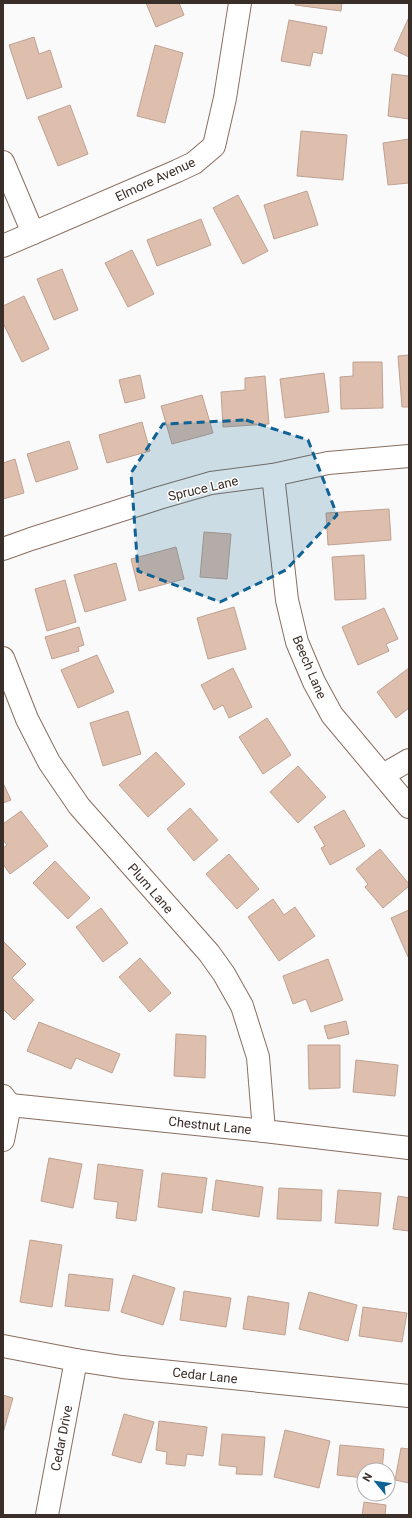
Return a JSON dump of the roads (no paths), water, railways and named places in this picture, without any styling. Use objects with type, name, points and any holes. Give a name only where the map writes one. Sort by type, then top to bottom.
[{"type":"street","name":"Elmore Avenue","points":[[3,246],[194,163],[214,146],[225,98],[240,3]]},
{"type":"street","points":[[3,162],[33,233]]},
{"type":"street","name":"Spruce Lane","points":[[3,549],[38,536],[211,483],[273,475],[328,463],[409,456]]},
{"type":"street","name":"Beech Lane","points":[[273,475],[287,600],[297,642],[314,682],[332,715],[409,807]]},
{"type":"street","name":"Plum Lane","points":[[3,658],[27,719],[49,762],[79,806],[203,947],[224,974],[242,1006],[258,1057],[264,1131]]},
{"type":"street","points":[[383,775],[409,760]]},
{"type":"street","points":[[3,1140],[7,1100]]},
{"type":"street","name":"Chestnut Lane","points":[[7,1100],[409,1148]]},
{"type":"street","name":"Cedar Lane","points":[[3,1346],[122,1367],[409,1396]]},
{"type":"street","name":"Cedar Drive","points":[[46,1515],[76,1360]]}]
